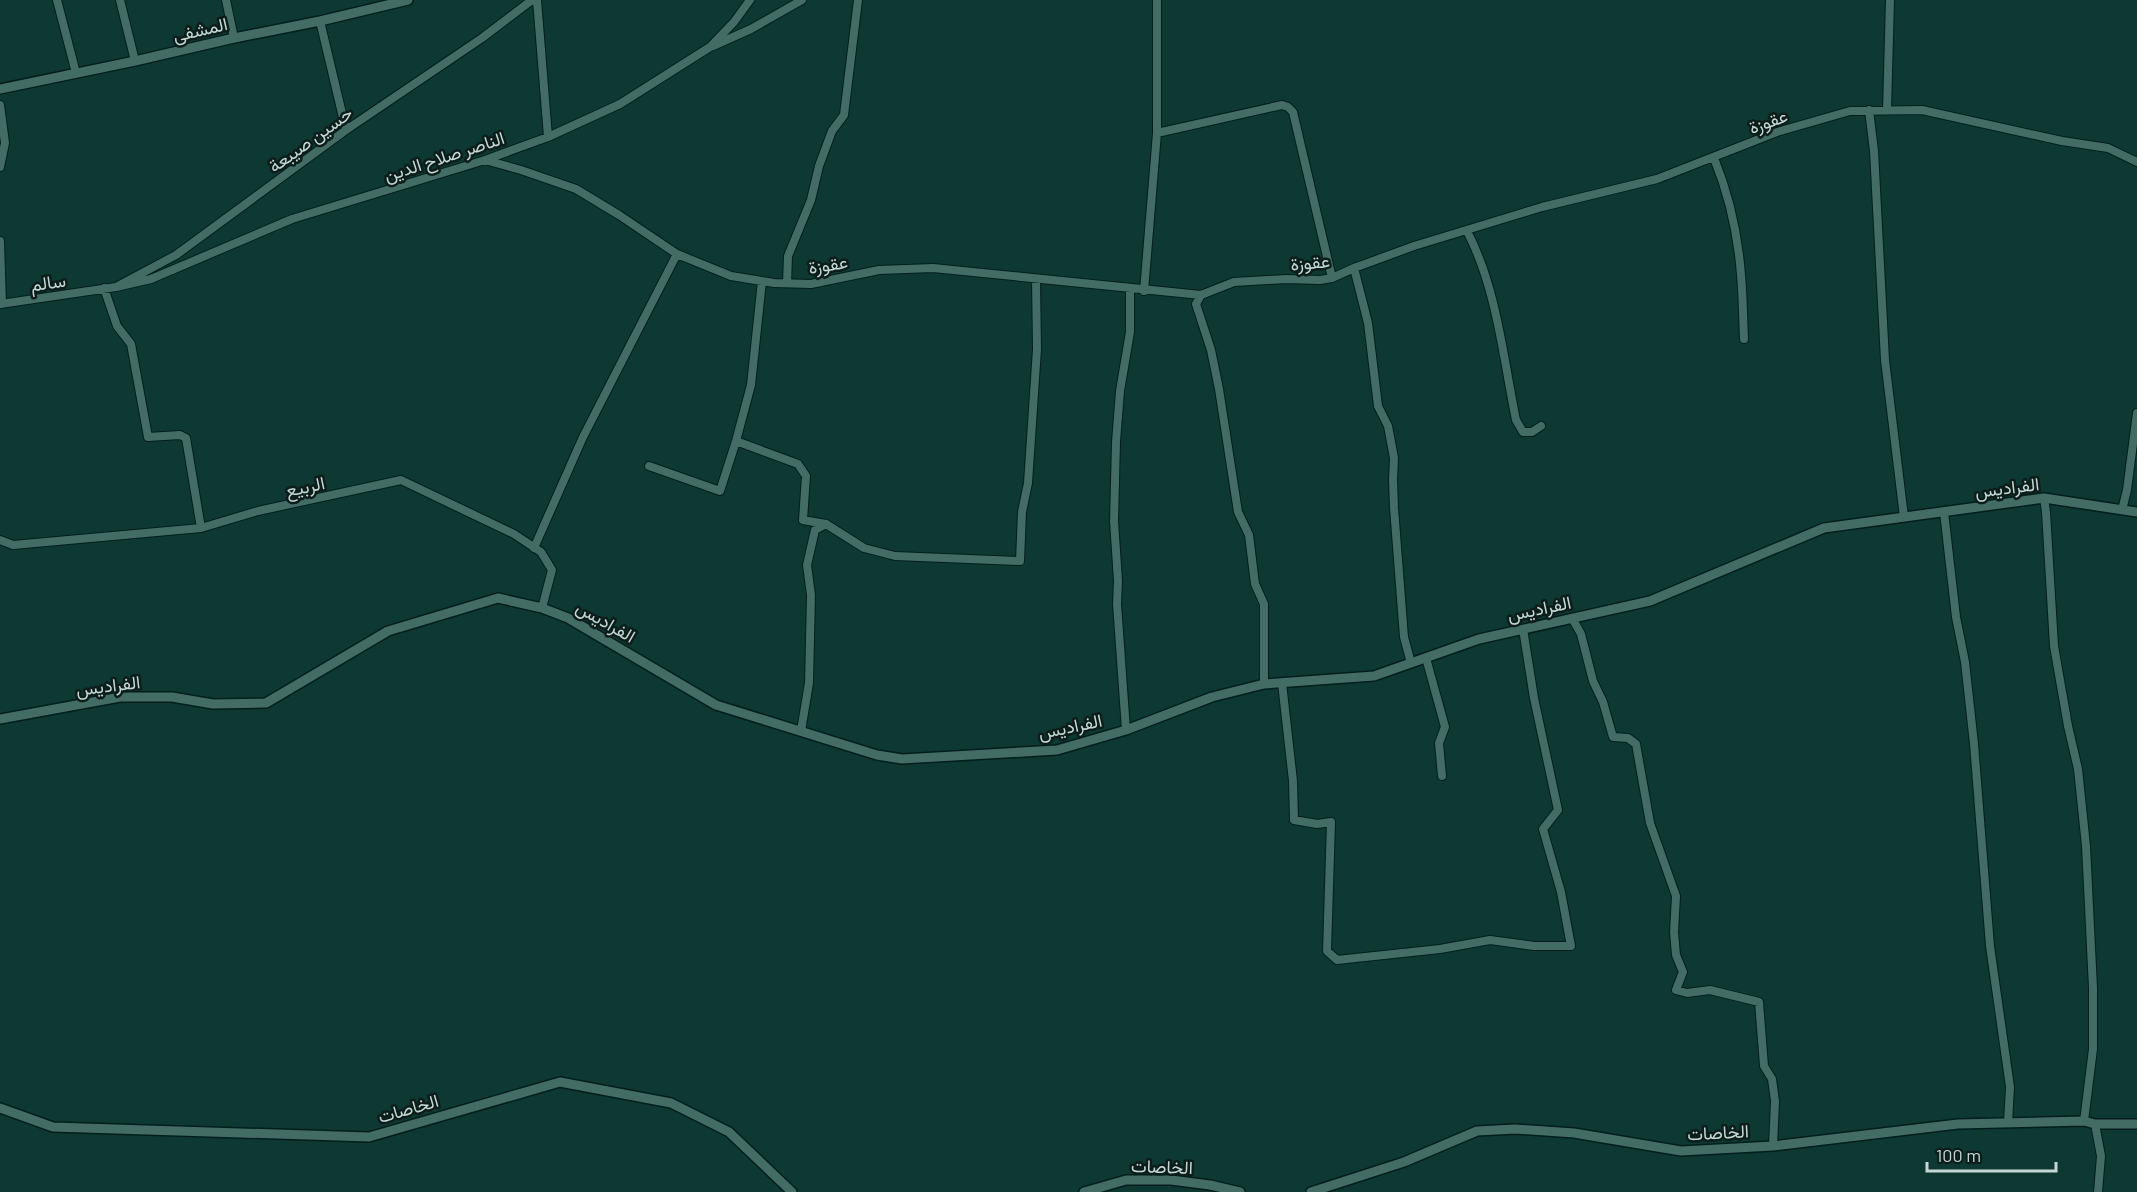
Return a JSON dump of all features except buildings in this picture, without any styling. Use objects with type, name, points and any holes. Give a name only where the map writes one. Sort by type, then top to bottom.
[{"type":"street","points":[[57,0],[76,73]]},
{"type":"street","points":[[120,0],[135,61]]},
{"type":"street","points":[[226,0],[234,38]]},
{"type":"street","name":"المشفى","points":[[0,89],[408,0]]},
{"type":"street","name":"حسين صيبعة","points":[[102,289],[116,287],[176,255],[346,130],[482,38],[532,0]]},
{"type":"street","points":[[537,0],[548,137]]},
{"type":"street","name":"الناصر صلاح الدين","points":[[116,287],[151,279],[292,219],[485,160],[548,137],[620,104],[710,46],[734,22],[750,0]]},
{"type":"street","points":[[710,46],[751,29],[802,0]]},
{"type":"street","points":[[787,284],[788,256],[811,200],[819,166],[832,131],[844,115],[858,0]]},
{"type":"street","points":[[1144,291],[1156,133],[1157,0]]},
{"type":"street","points":[[1887,110],[1890,0]]},
{"type":"street","points":[[320,21],[346,130]]},
{"type":"street","points":[[0,105],[5,143],[0,167]]},
{"type":"street","points":[[1156,133],[1282,105],[1288,107],[1293,112],[1332,278]]},
{"type":"street","points":[[1869,110],[1874,151],[1885,360],[1904,517]]},
{"type":"street","name":"عقوزة","points":[[485,160],[576,189],[677,254],[731,276],[787,284],[811,284],[879,270],[933,268],[1201,295],[1234,282],[1332,278],[1414,246],[1542,207],[1657,179],[1777,132],[1850,111],[1922,110],[2062,141],[2108,148],[2137,162]]},
{"type":"street","points":[[1714,158],[1724,183],[1735,228],[1741,274],[1744,339]]},
{"type":"street","points":[[1467,231],[1477,250],[1500,332],[1516,420],[1523,432],[1532,432],[1541,426]]},
{"type":"street","points":[[0,241],[1,304]]},
{"type":"street","points":[[534,548],[583,437],[677,254]]},
{"type":"street","points":[[1354,268],[1368,322],[1378,406],[1388,426],[1394,458],[1394,498],[1404,638],[1411,663]]},
{"type":"street","points":[[736,441],[798,464],[806,476],[803,520],[826,524],[864,548],[895,556],[1020,561],[1022,512],[1028,483],[1036,349],[1036,279]]},
{"type":"street","points":[[649,466],[720,491],[751,385],[762,281]]},
{"type":"street","points":[[102,289],[117,326],[131,344],[148,437],[180,435],[186,438],[201,528]]},
{"type":"street","name":"سالم","points":[[1,304],[102,289]]},
{"type":"street","points":[[1126,730],[1114,521],[1116,442],[1120,391],[1130,332],[1130,289]]},
{"type":"street","points":[[1201,295],[1196,304],[1211,350],[1220,389],[1238,512],[1249,536],[1256,584],[1264,604],[1264,684]]},
{"type":"street","points":[[2122,510],[2127,490],[2137,413]]},
{"type":"street","name":"الربيع","points":[[0,540],[13,545],[201,528],[258,511],[401,480],[513,534],[541,552],[552,570],[542,608]]},
{"type":"street","points":[[2044,498],[2054,646],[2078,769],[2086,846],[2093,988],[2093,1049],[2084,1121]]},
{"type":"street","name":"الفراديس","points":[[0,719],[120,697],[172,697],[213,704],[266,703],[388,632],[498,598],[542,608],[568,618],[716,705],[877,755],[902,759],[1057,750],[1126,730],[1212,697],[1264,684],[1374,676],[1479,639],[1650,601],[1824,528],[2044,498],[2137,512]]},
{"type":"street","points":[[1944,512],[1974,744],[1990,946],[2010,1087],[2008,1123]]},
{"type":"street","points":[[801,731],[809,683],[811,595],[807,565],[815,530],[826,524]]},
{"type":"street","points":[[1572,618],[1581,634],[1593,681],[1603,702],[1613,737],[1628,738],[1636,744],[1650,823],[1676,896],[1674,932],[1676,955],[1683,972],[1676,990],[1687,993],[1710,990],[1759,1002],[1764,1066],[1772,1079],[1775,1101],[1773,1146]]},
{"type":"street","points":[[1282,683],[1293,781],[1293,820],[1317,824],[1331,822],[1327,951],[1337,960],[1440,949],[1490,940],[1534,946],[1571,946],[1561,892],[1543,829],[1558,810],[1534,698],[1523,629]]},
{"type":"street","points":[[1426,658],[1445,727],[1439,743],[1442,776]]},
{"type":"street","name":"الخاصات","points":[[0,1108],[53,1128],[369,1137],[560,1082],[671,1103],[729,1131],[792,1192]]},
{"type":"street","name":"الخاصات","points":[[1311,1192],[1404,1162],[1477,1131],[1515,1129],[1574,1132],[1681,1151],[1773,1146],[1958,1124],[2084,1121],[2095,1124],[2137,1124]]},
{"type":"street","points":[[2095,1124],[2101,1156],[2098,1192]]},
{"type":"street","name":"الخاصات","points":[[1084,1192],[1126,1180],[1171,1180],[1240,1192]]}]
